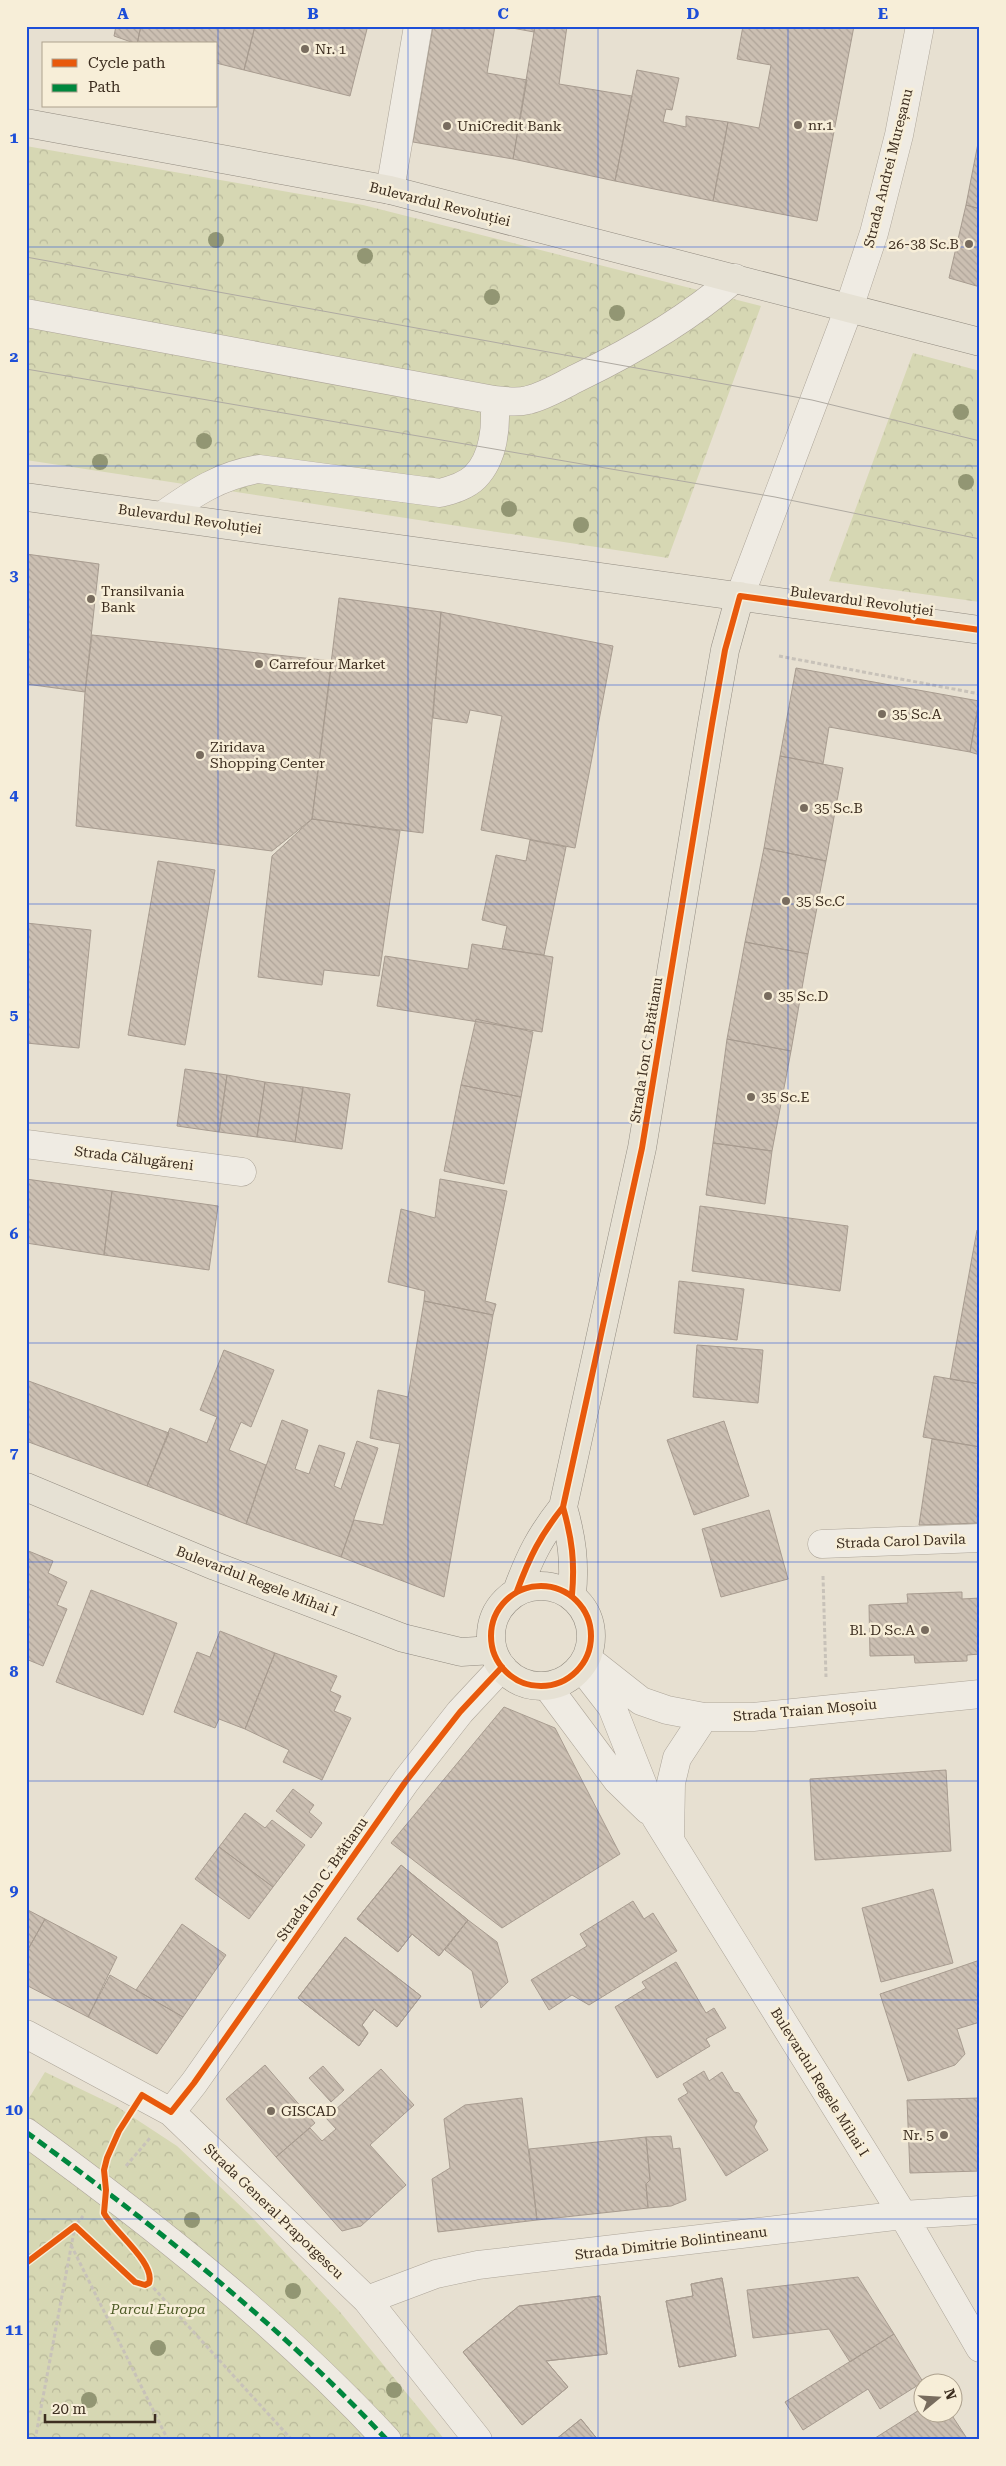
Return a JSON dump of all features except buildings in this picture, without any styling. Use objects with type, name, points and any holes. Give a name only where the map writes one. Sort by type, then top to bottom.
[{"type":"main road","name":"Bulevardul Revoluției","points":[[26,123],[390,190],[980,342]]},
{"type":"main road","name":"Bulevardul Revoluției","points":[[26,497],[980,630]]},
{"type":"main road","name":"Strada Ion C. Brătianu","points":[[517,1591],[528,1561],[540,1537],[563,1506],[642,1148],[725,650],[740,596]]},
{"type":"main road","name":"Bulevardul Regele Mihai I","points":[[26,1487],[215,1566],[403,1638],[461,1652],[497,1658]]},
{"type":"main road","name":"Strada Ion C. Brătianu","points":[[563,1506],[572,1540],[575,1566],[572,1595]]},
{"type":"main road","points":[[536,1585],[555,1587],[572,1595],[587,1613],[592,1635],[584,1662],[566,1680],[547,1686],[534,1686],[510,1676],[497,1658],[492,1627],[500,1606],[517,1591],[536,1585]]},
{"type":"street","points":[[390,190],[418,26]]},
{"type":"street","name":"Strada Andrei Mureșanu","points":[[849,308],[874,233],[900,135],[920,26]]},
{"type":"street","points":[[26,313],[494,400],[527,400],[582,376],[664,332],[716,295],[736,278]]},
{"type":"street","points":[[740,596],[812,400],[849,308]]},
{"type":"street","points":[[162,515],[197,491],[222,478],[238,472],[259,470],[440,493],[458,488],[474,477],[485,463],[494,433],[494,400]]},
{"type":"street","name":"Strada Călugăreni","points":[[26,1144],[242,1172]]},
{"type":"street","name":"Strada Carol Davila","points":[[822,1544],[980,1538]]},
{"type":"street","name":"Strada Ion C. Brătianu","points":[[171,2112],[206,2066],[406,1781],[497,1658]]},
{"type":"street","name":"Strada Traian Moșoiu","points":[[584,1662],[641,1701],[667,1710],[704,1717],[753,1717],[980,1694]]},
{"type":"street","name":"Bulevardul Regele Mihai I","points":[[584,1662],[612,1707],[656,1818],[903,2215],[980,2348]]},
{"type":"street","name":"Bulevardul Regele Mihai I","points":[[547,1686],[617,1780],[656,1818]]},
{"type":"street","points":[[670,1842],[671,1783],[677,1758],[704,1717]]},
{"type":"street","name":"Strada General Praporgescu","points":[[26,2034],[171,2112],[367,2300],[478,2440]]},
{"type":"street","points":[[26,2132],[106,2190],[231,2291],[337,2386],[387,2440]]},
{"type":"street","name":"Strada Dimitrie Bolintineanu","points":[[367,2300],[436,2274],[478,2265],[903,2215],[980,2210]]},
{"type":"path","points":[[779,656],[980,694]]},
{"type":"path","points":[[822,1544],[827,1708]]},
{"type":"path","points":[[106,2190],[171,2112]]},
{"type":"path","points":[[68,2231],[75,2226]]},
{"type":"path","points":[[75,2226],[82,2233]]},
{"type":"path","points":[[36,2440],[75,2226]]},
{"type":"path","points":[[71,2244],[168,2440]]},
{"type":"path","points":[[149,2272],[149,2283],[292,2440]]},
{"type":"path","points":[[140,2284],[149,2283]]},
{"type":"green space","points":[[26,146],[363,205],[761,306],[668,558],[26,460]]},
{"type":"green space","points":[[913,353],[980,371],[980,602],[829,581]]},
{"type":"green space","name":"Parcul Europa","points":[[45,2072],[116,2106],[177,2146],[251,2216],[340,2312],[445,2440],[26,2440],[26,2103]]},
{"type":"tram line","points":[[26,257],[812,400],[980,441]]},
{"type":"tram line","points":[[26,369],[775,497],[980,539]]},
{"type":"marked path","points":[[26,2132],[121,2203],[214,2277],[303,2356],[387,2440]]},
{"type":"cycle path","points":[[572,1595],[572,1551],[563,1507],[642,1148],[725,650],[740,596],[980,630]]},
{"type":"cycle path","points":[[517,1591],[536,1547],[563,1507]]},
{"type":"cycle path","points":[[541,1586],[551,1587],[569,1594],[583,1608],[590,1626],[591,1636],[590,1646],[583,1664],[569,1678],[551,1685],[541,1686],[531,1685],[513,1678],[499,1664],[492,1646],[491,1636],[492,1626],[499,1608],[513,1594],[531,1587],[541,1586]]},
{"type":"cycle path","points":[[26,2263],[75,2226],[135,2282],[145,2285],[149,2283],[146,2266],[104,2213],[106,2190],[104,2170],[107,2158],[119,2131],[142,2095],[171,2112],[194,2083],[406,1781],[460,1712],[502,1667]]},
{"type":"place","name":"Nr. 1","points":[[305,49]]},
{"type":"place","name":"nr.1","points":[[798,125]]},
{"type":"place","name":"UniCredit Bank","points":[[447,126]]},
{"type":"place","name":"26-38 Sc.B","points":[[969,244]]},
{"type":"place","name":"Transilvania Bank","points":[[91,599]]},
{"type":"place","name":"Carrefour Market","points":[[259,664]]},
{"type":"place","name":"35 Sc.A","points":[[882,714]]},
{"type":"place","name":"Ziridava Shopping Center","points":[[200,755]]},
{"type":"place","name":"35 Sc.B","points":[[804,808]]},
{"type":"place","name":"35 Sc.C","points":[[786,901]]},
{"type":"place","name":"35 Sc.D","points":[[768,996]]},
{"type":"place","name":"35 Sc.E","points":[[751,1097]]},
{"type":"place","name":"Bl. D Sc.A","points":[[925,1630]]},
{"type":"place","name":"GISCAD","points":[[271,2111]]},
{"type":"place","name":"Nr. 5","points":[[944,2135]]}]
